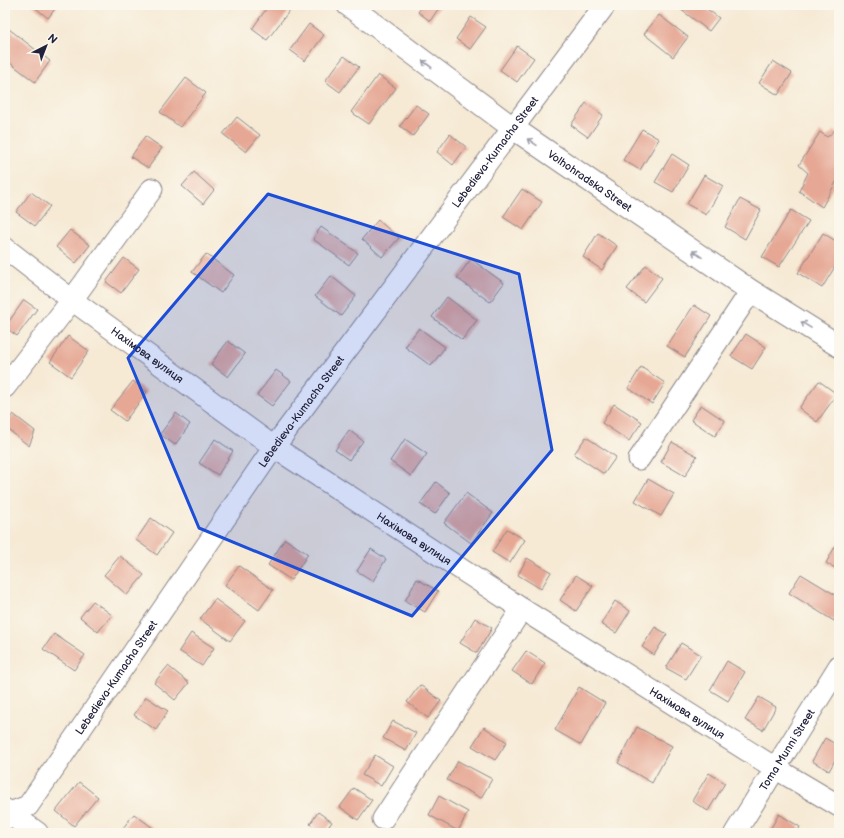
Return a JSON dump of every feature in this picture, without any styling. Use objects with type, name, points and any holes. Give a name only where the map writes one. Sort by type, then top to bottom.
[{"type":"street","name":"Volhohradska Street","points":[[348,5],[513,128],[750,291],[839,346]]},
{"type":"street","name":"Lebedieva-Kumacha Street","points":[[7,814],[28,806],[274,447],[605,5]]},
{"type":"street","points":[[5,387],[72,300],[152,189]]},
{"type":"street","name":"Нахімова вулиця","points":[[5,248],[72,300],[274,447],[522,609],[775,768],[839,806]]},
{"type":"street","points":[[639,459],[750,291]]},
{"type":"street","points":[[383,819],[522,609]]},
{"type":"street","name":"Toma Munni Street","points":[[735,833],[839,666]]},
{"type":"street","points":[[7,814],[37,833]]},
{"type":"highlighted area","points":[[268,194],[519,274],[552,450],[412,616],[199,528],[128,358]]},
{"type":"building","points":[[32,5],[58,5],[48,18]]},
{"type":"building","points":[[269,5],[284,5],[290,10],[267,40],[252,29]]},
{"type":"building","points":[[423,5],[441,5],[430,21],[418,12]]},
{"type":"building","points":[[675,5],[702,5],[719,18],[709,31]]},
{"type":"building","points":[[659,15],[688,37],[673,57],[644,34]]},
{"type":"building","points":[[471,17],[486,27],[470,49],[456,39]]},
{"type":"building","points":[[309,24],[324,35],[305,61],[290,50]]},
{"type":"building","points":[[9,29],[50,61],[35,82],[5,59],[5,35]]},
{"type":"building","points":[[517,46],[534,58],[517,82],[500,70]]},
{"type":"building","points":[[344,56],[359,67],[340,92],[325,81]]},
{"type":"building","points":[[773,61],[792,73],[778,95],[759,83]]},
{"type":"building","points":[[378,75],[396,88],[369,124],[351,112]]},
{"type":"building","points":[[186,78],[206,93],[180,127],[160,112]]},
{"type":"building","points":[[586,103],[603,115],[588,137],[571,125]]},
{"type":"building","points":[[416,105],[429,114],[413,136],[400,126]]},
{"type":"building","points":[[237,117],[260,135],[246,152],[223,134]]},
{"type":"building","points":[[642,129],[659,139],[640,170],[623,160]]},
{"type":"building","points":[[834,131],[839,133],[839,177],[822,207],[799,191],[808,173],[799,165],[820,132],[827,137]]},
{"type":"building","points":[[450,134],[466,147],[453,165],[437,152]]},
{"type":"building","points":[[145,136],[162,148],[148,168],[131,157]]},
{"type":"building","points":[[672,154],[689,165],[673,192],[655,182]]},
{"type":"building","points":[[194,172],[214,190],[203,204],[182,186]]},
{"type":"building","points":[[704,175],[723,186],[706,215],[687,204]]},
{"type":"building","points":[[522,189],[542,202],[523,230],[503,217]]},
{"type":"building","points":[[31,192],[50,206],[35,226],[16,212]]},
{"type":"building","points":[[740,199],[761,210],[745,239],[725,227]]},
{"type":"building","points":[[791,210],[809,221],[779,267],[762,257]]},
{"type":"building","points":[[378,220],[399,238],[382,257],[362,239]]},
{"type":"building","points":[[321,227],[358,253],[349,265],[313,239]]},
{"type":"building","points":[[70,230],[90,245],[76,263],[56,247]]},
{"type":"building","points":[[598,233],[617,246],[602,270],[583,257]]},
{"type":"building","points":[[823,233],[839,243],[839,260],[822,288],[798,273]]},
{"type":"building","points":[[206,254],[234,275],[221,293],[192,272]]},
{"type":"building","points":[[124,258],[139,269],[121,293],[106,282]]},
{"type":"building","points":[[471,259],[504,283],[490,302],[457,278]]},
{"type":"building","points":[[646,265],[662,278],[644,302],[627,289]]},
{"type":"building","points":[[331,276],[356,296],[341,316],[315,296]]},
{"type":"building","points":[[447,297],[477,320],[462,340],[432,317]]},
{"type":"building","points":[[24,300],[37,309],[17,336],[5,327]]},
{"type":"building","points":[[694,305],[711,316],[685,357],[667,346]]},
{"type":"building","points":[[419,328],[445,347],[431,366],[405,347]]},
{"type":"building","points":[[746,334],[766,347],[752,369],[731,356]]},
{"type":"building","points":[[68,336],[89,351],[71,377],[50,362]]},
{"type":"building","points":[[228,341],[245,354],[228,377],[211,364]]},
{"type":"building","points":[[641,367],[665,383],[652,404],[628,388]]},
{"type":"building","points":[[276,370],[291,381],[272,406],[257,395]]},
{"type":"building","points":[[133,381],[147,392],[125,421],[110,410]]},
{"type":"building","points":[[819,381],[837,394],[817,422],[799,408]]},
{"type":"building","points":[[614,404],[642,422],[629,441],[602,423]]},
{"type":"building","points":[[701,405],[725,421],[715,436],[691,420]]},
{"type":"building","points":[[176,413],[190,424],[175,445],[160,434]]},
{"type":"building","points":[[13,414],[35,431],[29,446],[5,427],[5,424]]},
{"type":"building","points":[[349,430],[363,441],[349,460],[335,450]]},
{"type":"building","points":[[586,437],[616,457],[604,474],[574,454]]},
{"type":"building","points":[[215,439],[233,451],[218,475],[199,463]]},
{"type":"building","points":[[405,439],[427,454],[411,476],[390,461]]},
{"type":"building","points":[[672,442],[697,456],[685,476],[661,462]]},
{"type":"building","points":[[648,479],[674,494],[661,516],[635,501]]},
{"type":"building","points":[[436,482],[450,493],[435,514],[420,504]]},
{"type":"building","points":[[466,493],[493,513],[471,543],[444,523]]},
{"type":"building","points":[[151,518],[172,533],[157,555],[136,540]]},
{"type":"building","points":[[507,529],[525,540],[510,563],[492,552]]},
{"type":"building","points":[[285,539],[308,554],[291,580],[268,565]]},
{"type":"building","points":[[836,545],[839,547],[839,570],[826,563]]},
{"type":"building","points":[[371,549],[386,559],[373,581],[357,571]]},
{"type":"building","points":[[120,556],[144,575],[127,595],[104,575]]},
{"type":"building","points":[[527,558],[551,572],[541,589],[518,575]]},
{"type":"building","points":[[239,566],[273,590],[259,610],[225,585]]},
{"type":"building","points":[[801,574],[839,597],[839,612],[834,621],[789,593]]},
{"type":"building","points":[[576,575],[593,586],[576,611],[560,600]]},
{"type":"building","points":[[417,579],[438,591],[425,612],[405,601]]},
{"type":"building","points":[[215,599],[245,621],[230,641],[200,619]]},
{"type":"building","points":[[93,601],[112,615],[98,632],[80,617]]},
{"type":"building","points":[[615,601],[630,611],[616,633],[601,624]]},
{"type":"building","points":[[475,618],[492,628],[477,653],[460,643]]},
{"type":"building","points":[[655,627],[667,634],[654,655],[642,647]]},
{"type":"building","points":[[191,633],[214,648],[202,666],[179,651]]},
{"type":"building","points":[[54,634],[85,655],[74,670],[43,649]]},
{"type":"building","points":[[681,643],[701,655],[686,679],[666,668]]},
{"type":"building","points":[[526,651],[545,663],[532,684],[512,671]]},
{"type":"building","points":[[727,661],[745,672],[728,701],[710,690]]},
{"type":"building","points":[[168,666],[189,683],[175,700],[154,683]]},
{"type":"building","points":[[420,685],[441,701],[428,718],[407,702]]},
{"type":"building","points":[[579,687],[605,703],[581,745],[555,730]]},
{"type":"building","points":[[146,697],[168,711],[156,730],[134,715]]},
{"type":"building","points":[[759,697],[776,707],[763,730],[745,720]]},
{"type":"building","points":[[393,721],[416,733],[406,751],[383,738]]},
{"type":"building","points":[[484,727],[507,742],[495,760],[472,746]]},
{"type":"building","points":[[637,727],[672,746],[652,783],[618,763]]},
{"type":"building","points":[[825,738],[839,746],[839,753],[829,771],[812,761]]},
{"type":"building","points":[[375,755],[393,766],[381,786],[362,775]]},
{"type":"building","points":[[458,761],[492,779],[481,798],[447,780]]},
{"type":"building","points":[[709,773],[725,783],[708,811],[692,801]]},
{"type":"building","points":[[79,782],[98,797],[74,826],[56,811]]},
{"type":"building","points":[[354,788],[372,800],[358,820],[340,807]]},
{"type":"building","points":[[439,796],[468,812],[458,831],[429,815]]},
{"type":"building","points":[[318,812],[332,822],[324,833],[310,824]]},
{"type":"building","points":[[134,814],[153,828],[149,833],[119,833]]},
{"type":"building","points":[[779,814],[800,827],[797,833],[768,833]]}]
